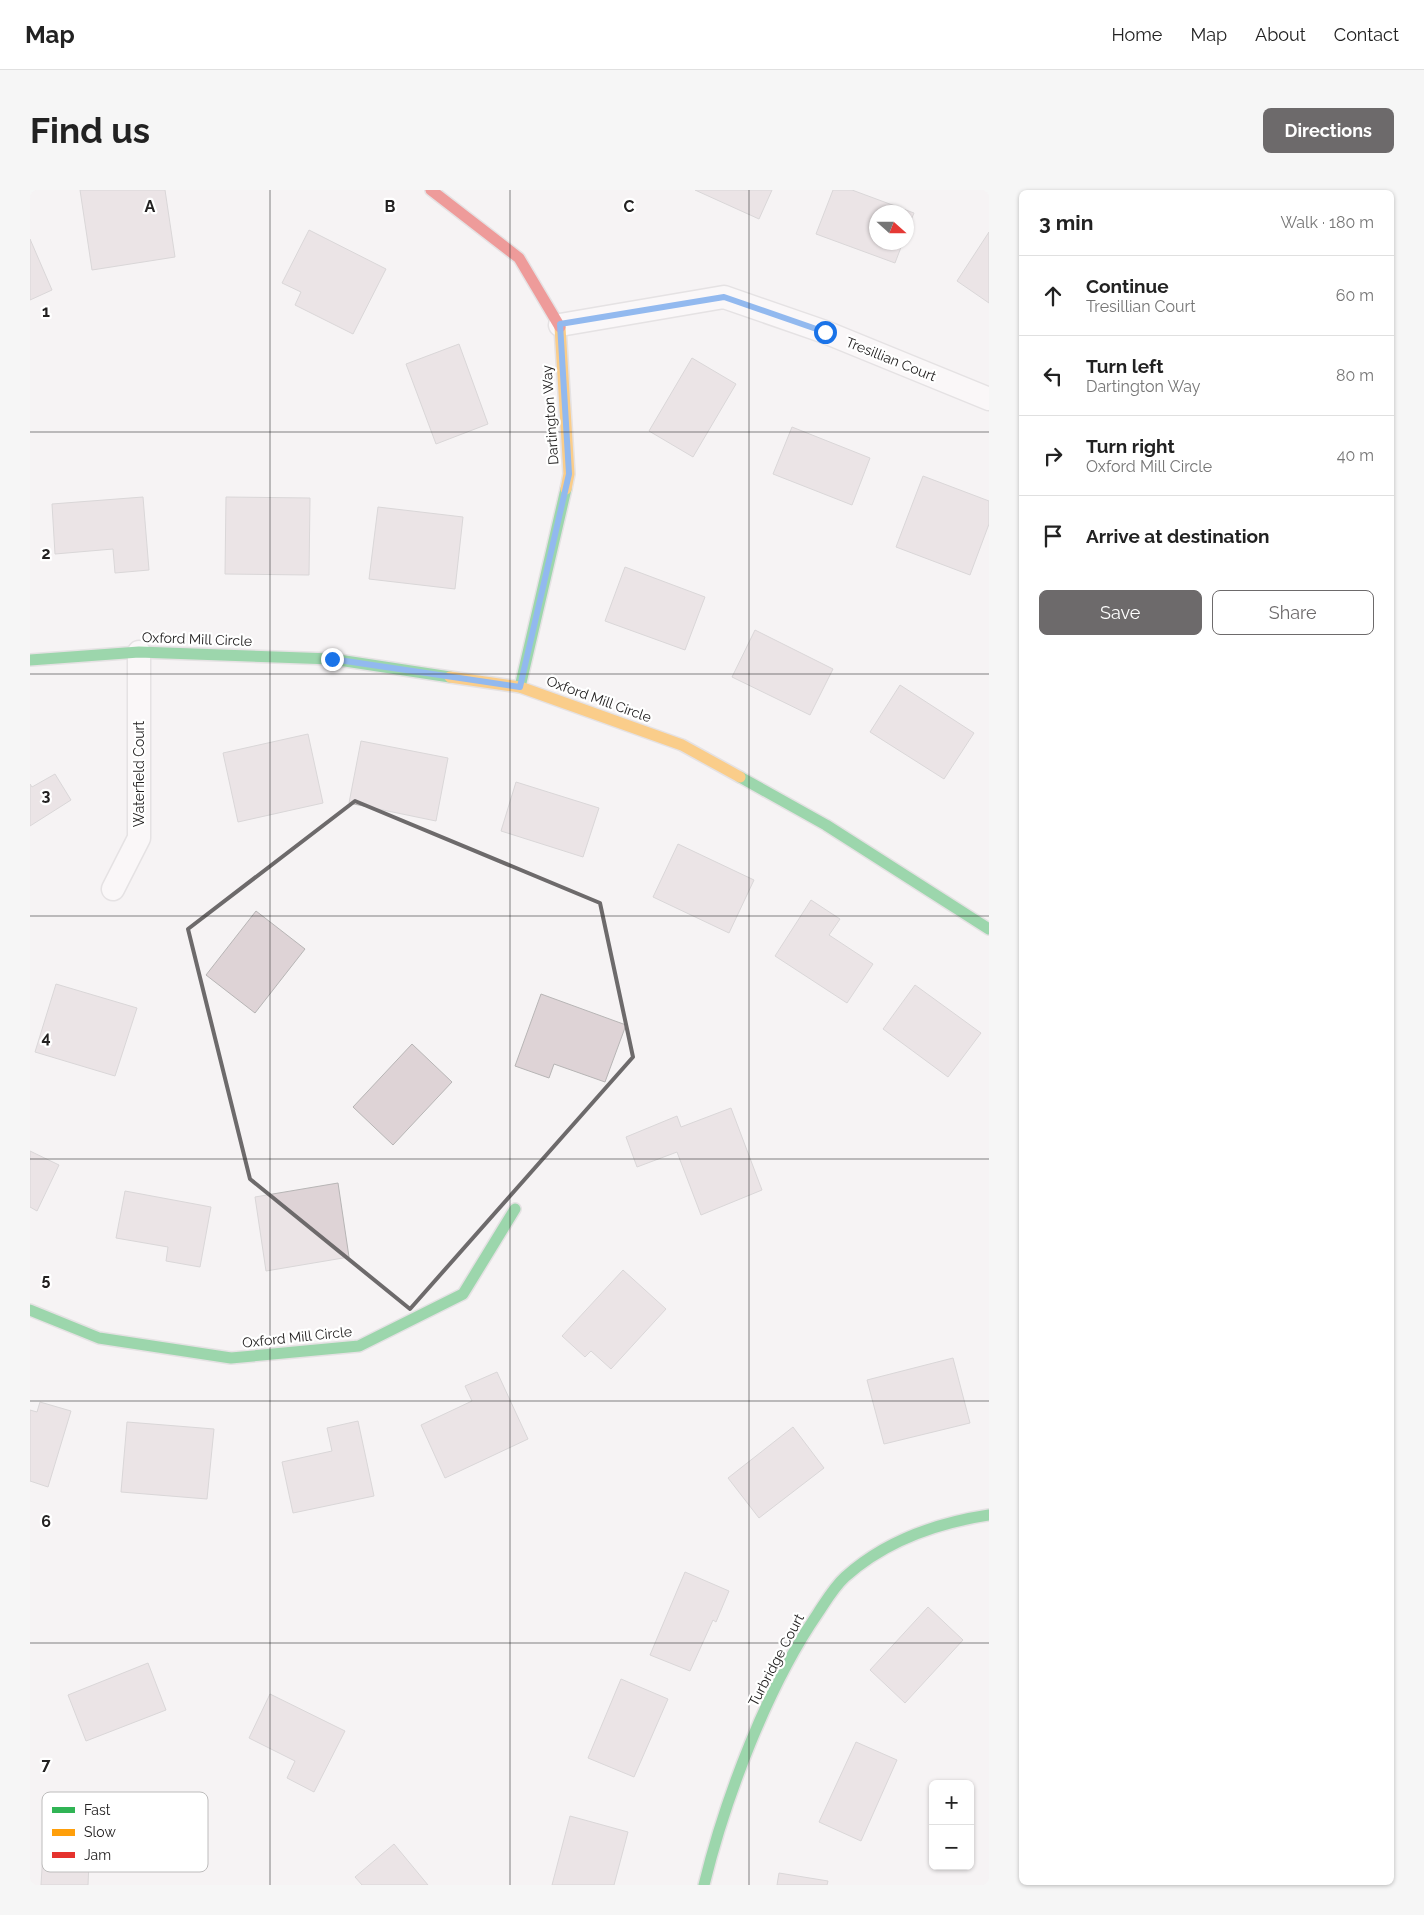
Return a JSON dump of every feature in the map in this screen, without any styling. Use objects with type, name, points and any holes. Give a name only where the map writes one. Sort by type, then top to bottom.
[{"type":"street","name":"Dartington Way","points":[[431,190],[518,258],[560,324],[569,474],[520,687]]},
{"type":"street","name":"Tresillian Court","points":[[560,324],[724,297],[825,332],[989,399]]},
{"type":"street","name":"Oxford Mill Circle","points":[[30,660],[139,652],[332,659],[520,687],[682,745],[826,825],[989,930]]},
{"type":"street","name":"Waterfield Court","points":[[113,889],[139,838],[139,652]]},
{"type":"street","name":"Oxford Mill Circle","points":[[30,1310],[99,1338],[231,1358],[359,1346],[463,1294],[515,1209]]},
{"type":"street","name":"Turbridge Court","points":[[704,1885],[735,1784],[770,1701],[809,1625],[843,1578],[878,1551],[957,1519],[989,1515]]},
{"type":"highlighted area","points":[[355,801],[600,903],[633,1057],[410,1309],[250,1179],[188,929]]},
{"type":"building","points":[[80,190],[165,190],[175,257],[92,270]]},
{"type":"building","points":[[695,190],[772,190],[759,219]]},
{"type":"building","points":[[833,190],[852,190],[892,205],[869,205],[869,250],[900,250],[895,263],[816,234]]},
{"type":"building","points":[[309,230],[386,269],[353,334],[295,305],[301,292],[282,283]]},
{"type":"building","points":[[989,232],[989,303],[957,281]]},
{"type":"building","points":[[30,239],[52,290],[30,300]]},
{"type":"building","points":[[459,344],[488,424],[436,444],[406,364]]},
{"type":"building","points":[[692,358],[736,384],[693,457],[649,431]]},
{"type":"building","points":[[792,427],[870,458],[852,505],[773,474]]},
{"type":"building","points":[[923,476],[989,501],[989,524],[970,575],[896,547]]},
{"type":"building","points":[[143,497],[149,570],[115,573],[113,549],[55,554],[52,504]]},
{"type":"building","points":[[226,497],[310,498],[309,575],[225,574]]},
{"type":"building","points":[[378,507],[463,517],[455,589],[369,579]]},
{"type":"building","points":[[625,567],[705,597],[685,650],[605,621]]},
{"type":"building","points":[[755,630],[833,669],[810,715],[732,677]]},
{"type":"building","points":[[900,685],[974,733],[944,779],[870,732]]},
{"type":"building","points":[[308,734],[323,803],[238,822],[223,753]]},
{"type":"building","points":[[361,741],[448,758],[436,821],[349,803]]},
{"type":"building","points":[[55,774],[71,800],[30,826],[30,784],[32,787]]},
{"type":"building","points":[[516,782],[599,808],[583,857],[501,831]]},
{"type":"building","points":[[678,844],[754,880],[729,933],[653,897]]},
{"type":"building","points":[[811,900],[840,919],[829,935],[873,964],[847,1003],[775,956]]},
{"type":"building","points":[[256,911],[305,949],[255,1013],[206,975]]},
{"type":"building","points":[[56,984],[137,1008],[115,1076],[35,1052]]},
{"type":"building","points":[[915,985],[981,1033],[948,1077],[883,1029]]},
{"type":"building","points":[[541,994],[626,1025],[605,1082],[554,1064],[549,1078],[515,1066]]},
{"type":"building","points":[[412,1044],[452,1082],[393,1145],[353,1107]]},
{"type":"building","points":[[731,1108],[762,1190],[701,1215],[677,1152],[637,1167],[626,1137],[677,1116],[681,1127]]},
{"type":"building","points":[[30,1151],[59,1165],[37,1211],[30,1207]]},
{"type":"building","points":[[338,1183],[349,1257],[266,1271],[255,1197]]},
{"type":"building","points":[[125,1191],[211,1207],[200,1267],[166,1261],[168,1247],[116,1238]]},
{"type":"building","points":[[623,1270],[666,1309],[611,1369],[591,1351],[585,1357],[562,1336]]},
{"type":"building","points":[[953,1358],[970,1423],[884,1444],[867,1380]]},
{"type":"building","points":[[497,1372],[528,1439],[445,1478],[421,1425],[472,1401],[465,1386]]},
{"type":"building","points":[[40,1402],[71,1411],[48,1487],[30,1481],[30,1410],[37,1412]]},
{"type":"building","points":[[358,1421],[374,1496],[293,1513],[282,1462],[332,1451],[327,1428]]},
{"type":"building","points":[[127,1422],[214,1429],[207,1499],[121,1492]]},
{"type":"building","points":[[793,1427],[824,1468],[759,1518],[728,1478]]},
{"type":"building","points":[[685,1572],[729,1591],[716,1622],[713,1620],[690,1671],[650,1655]]},
{"type":"building","points":[[928,1607],[963,1640],[905,1703],[870,1670]]},
{"type":"building","points":[[148,1663],[166,1710],[86,1741],[68,1695]]},
{"type":"building","points":[[621,1679],[668,1699],[634,1777],[588,1758]]},
{"type":"building","points":[[270,1694],[345,1731],[314,1792],[287,1778],[295,1761],[249,1738]]},
{"type":"building","points":[[856,1742],[897,1760],[861,1841],[819,1822]]},
{"type":"building","points":[[570,1816],[628,1832],[614,1885],[552,1885]]},
{"type":"building","points":[[394,1844],[428,1885],[362,1885],[355,1877]]},
{"type":"building","points":[[42,1869],[42,1872],[89,1872],[88,1885],[41,1885]]},
{"type":"building","points":[[779,1873],[828,1881],[827,1885],[777,1885]]},
{"type":"traffic: fast","points":[[520,687],[566,489]]},
{"type":"traffic: fast","points":[[30,660],[139,652],[332,659],[450,677]]},
{"type":"traffic: fast","points":[[740,777],[826,825],[989,929]]},
{"type":"traffic: fast","points":[[30,1310],[99,1338],[231,1358],[359,1346],[463,1294],[515,1209]]},
{"type":"traffic: fast","points":[[704,1885],[736,1781],[765,1709],[799,1642],[834,1590],[860,1564],[894,1544],[950,1523],[989,1515]]},
{"type":"traffic: slow","points":[[560,327],[569,474],[566,489]]},
{"type":"traffic: slow","points":[[450,677],[520,687],[682,745],[740,777]]},
{"type":"traffic: jam","points":[[431,190],[519,258],[560,327]]},
{"type":"route","points":[[332,659],[520,687],[569,474],[560,324],[724,297],[825,332]]}]
